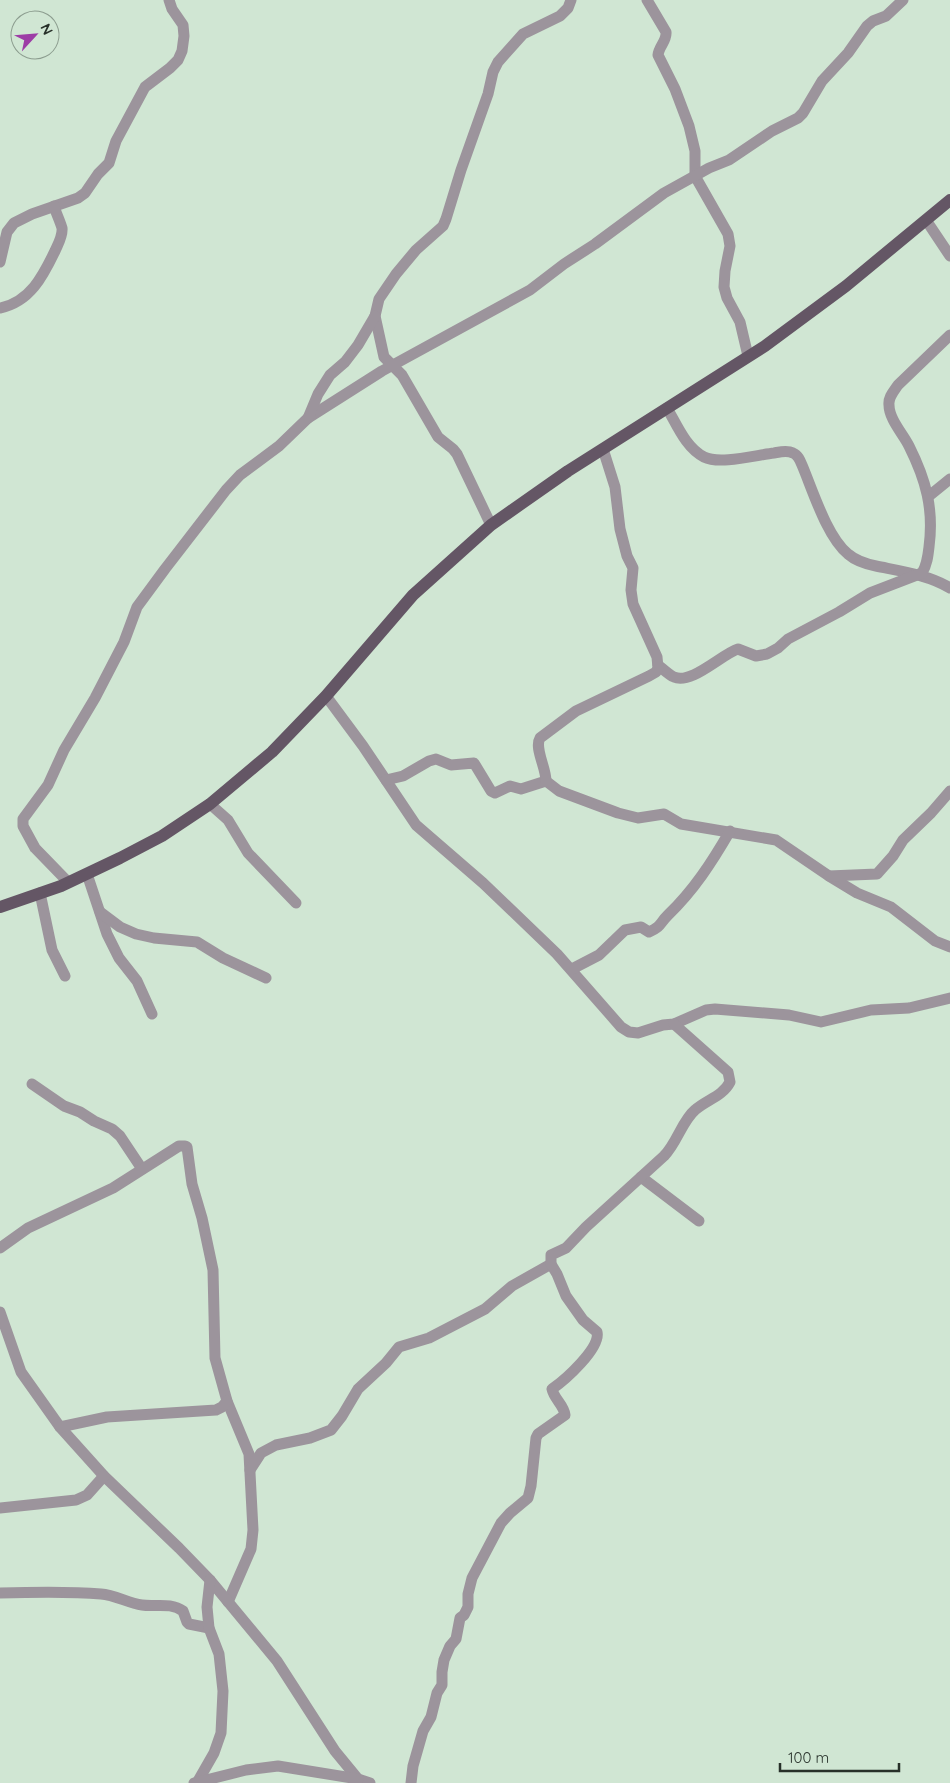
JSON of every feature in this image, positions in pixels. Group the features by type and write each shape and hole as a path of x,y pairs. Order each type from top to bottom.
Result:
{"main road":[{"path":"0,908 87,874 162,836 210,804 272,752 326,696 413,595 491,524 748,356 846,286 950,200"}],"street":[{"path":"0,262 6,232 10,226 32,214 78,198 85,193 98,174 109,163 116,141 145,87 178,60 184,36 183,25 172,9 169,0"},
{"path":"308,418 318,394 330,375 345,362 358,345 375,316 379,299 396,274 416,250 443,226 488,94 493,72 498,62 523,34 560,16 568,8 571,0"},
{"path":"647,0 666,32 666,37 658,54 675,89 689,126 695,151 695,176 728,234 730,246 724,287 727,298 740,322 748,356"},
{"path":"68,882 35,848 23,826 23,819 51,780 64,750 96,698 124,642 137,607 165,568 240,475 279,446 308,418 394,366 530,290 664,194 709,168 729,160 772,131 801,116 822,81 848,53 867,26 873,21 886,16 904,0"},
{"path":"0,308 19,300 40,282 61,238 62,228 54,206"},
{"path":"926,220 950,256"},
{"path":"375,316 384,357 402,375 438,437 457,454 491,524"},
{"path":"603,449 615,487 620,529 632,568 631,590 633,604 658,665 674,677 680,678 690,676 704,669 738,649 756,656 767,654 788,639 870,593 916,576 922,573 926,567 931,531 929,496 926,483 910,448 889,410 888,402 898,385 950,335"},
{"path":"667,408 683,437 705,458 717,461 758,454 792,452 798,456 831,533 848,555 861,562 895,568 950,588"},
{"path":"929,496 950,479"},
{"path":"658,665 656,672 576,711 540,738 537,744 545,767 546,781 559,791 618,813 638,818 664,814 681,824 776,840 828,876 857,893 891,907 935,941 950,948"},
{"path":"326,696 363,746 416,825 483,883 572,969 624,1029 629,1032 638,1033 674,1024 706,1010 716,1009 789,1015 821,1022 871,1010 909,1008 950,998"},
{"path":"386,780 403,776 436,759 452,765 474,763 491,791 495,793 510,786 521,789 546,781"},
{"path":"828,876 876,874 893,856 903,840 931,813 950,791"},
{"path":"210,804 228,820 248,853 296,903"},
{"path":"572,969 598,955 624,930 641,927 648,932 659,927 695,886 713,861 730,831"},
{"path":"87,874 107,934 119,958 137,981 152,1014"},
{"path":"40,893 52,950 65,976"},
{"path":"100,912 120,927 136,934 154,938 197,942 223,958 266,978"},
{"path":"411,1783 413,1766 423,1731 431,1717 437,1693 442,1685 444,1660 450,1646 456,1639 460,1618 468,1607 468,1594 472,1578 501,1523 528,1498 538,1434 564,1415 564,1410 552,1389 562,1382 583,1360 597,1340 597,1332 583,1320 570,1302 551,1264 551,1255 566,1248 586,1227 672,1148 693,1111 722,1092 730,1082 728,1072 674,1024"},
{"path":"32,1084 64,1106 80,1112 112,1129 120,1136 142,1170"},
{"path":"0,1248 28,1228 113,1188 179,1146 185,1146 188,1150 192,1184 202,1218 213,1270 214,1354 227,1401 249,1454 253,1530 252,1550 228,1602"},
{"path":"641,1177 699,1221"},
{"path":"250,1470 261,1453 276,1445 310,1438 331,1430 358,1389 386,1363 399,1347 429,1338 485,1309 512,1286 551,1264"},
{"path":"0,1312 21,1372 60,1427 104,1476 210,1580 277,1661 335,1751 358,1779"},
{"path":"60,1427 112,1417 216,1410 227,1401"},
{"path":"0,1508 76,1500 87,1495 104,1476"},
{"path":"195,1782 214,1753 221,1733 223,1691 217,1647 209,1628 207,1607 210,1580"},
{"path":"0,1593 67,1592 101,1594 140,1605 160,1605 177,1608 183,1611 189,1624 209,1628"},
{"path":"195,1782 246,1770 278,1766 358,1779 370,1783"}]}
